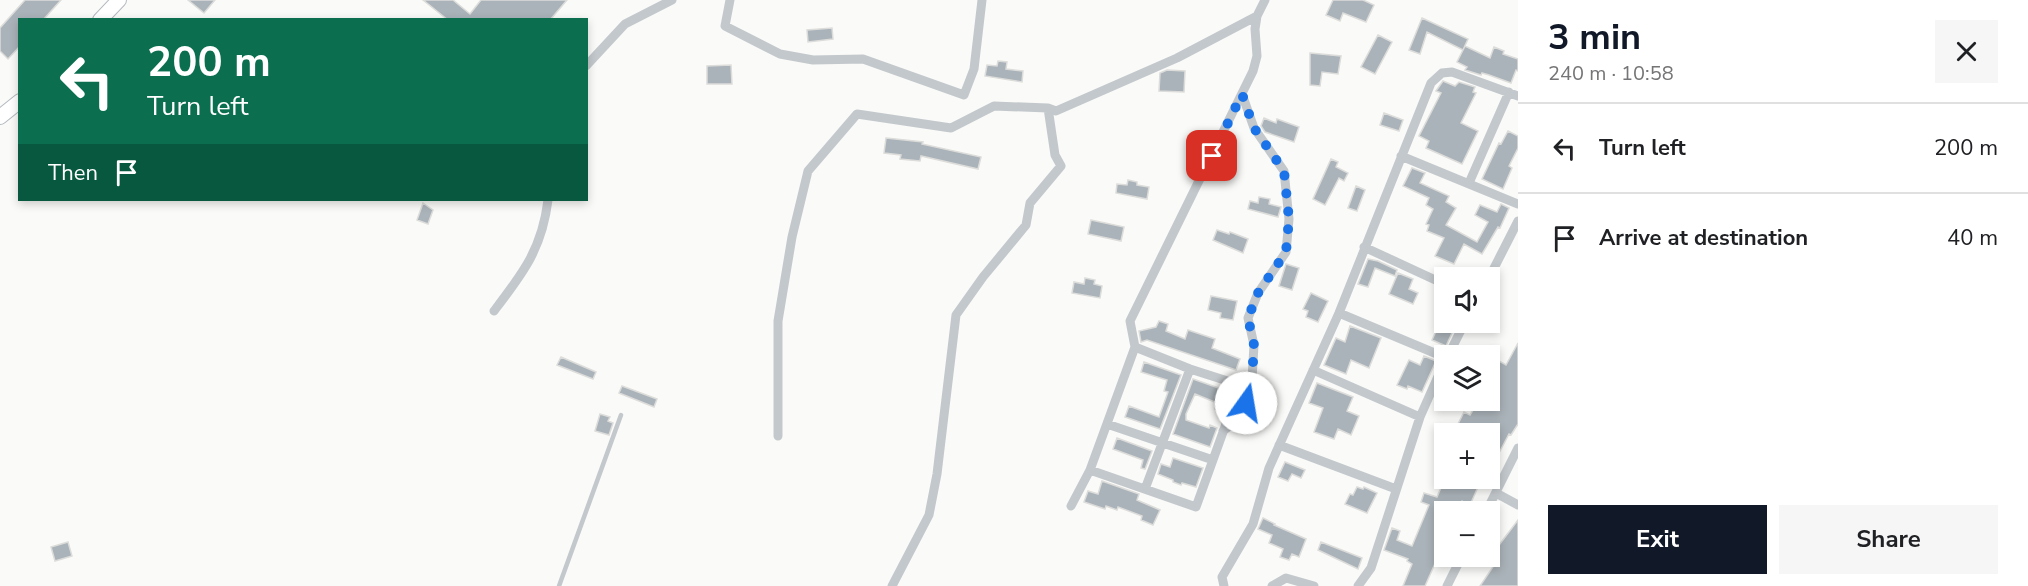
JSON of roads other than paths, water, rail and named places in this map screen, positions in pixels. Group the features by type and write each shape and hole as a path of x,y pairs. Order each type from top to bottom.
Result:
{"street":[{"path":"102,18 119,0"},
{"path":"588,64 625,24 672,0"},
{"path":"730,0 725,26 780,54 813,60 863,59 964,95 974,69 982,0"},
{"path":"1071,506 1090,470 1135,347 1130,321 1253,71 1257,56 1254,29 1257,16 1265,0"},
{"path":"778,435 778,321 792,237 808,171 857,114 951,128 994,106 1048,108 1056,111 1178,58 1257,16"},
{"path":"1224,586 1222,577 1253,524 1269,468 1339,313 1431,83 1438,76 1447,72 1458,72 1513,94 1469,183"},
{"path":"1223,431 1235,422 1246,403 1252,379 1254,345 1248,318 1258,293 1286,252 1289,219 1284,171 1254,128 1242,94"},
{"path":"0,117 18,103"},
{"path":"892,586 929,515 937,474 956,315 983,277 1026,225 1030,203 1061,166 1055,155 1048,108"},
{"path":"1401,156 1518,204"},
{"path":"494,311 527,267 545,225 548,201"},
{"path":"1495,267 1518,221"},
{"path":"1364,247 1434,279"},
{"path":"1339,313 1434,351"},
{"path":"1090,470 1196,507 1240,385 1190,369 1135,347"},
{"path":"1145,489 1190,369"},
{"path":"1313,370 1420,417"},
{"path":"1358,586 1371,568 1420,417 1434,386"},
{"path":"1107,424 1213,460"},
{"path":"1279,445 1396,489"},
{"path":"1492,501 1518,448"},
{"path":"1496,493 1518,505"},
{"path":"1446,586 1456,567"},
{"path":"1272,586 1286,578 1314,586"}],"lane":[{"path":"559,586 621,415"}]}
